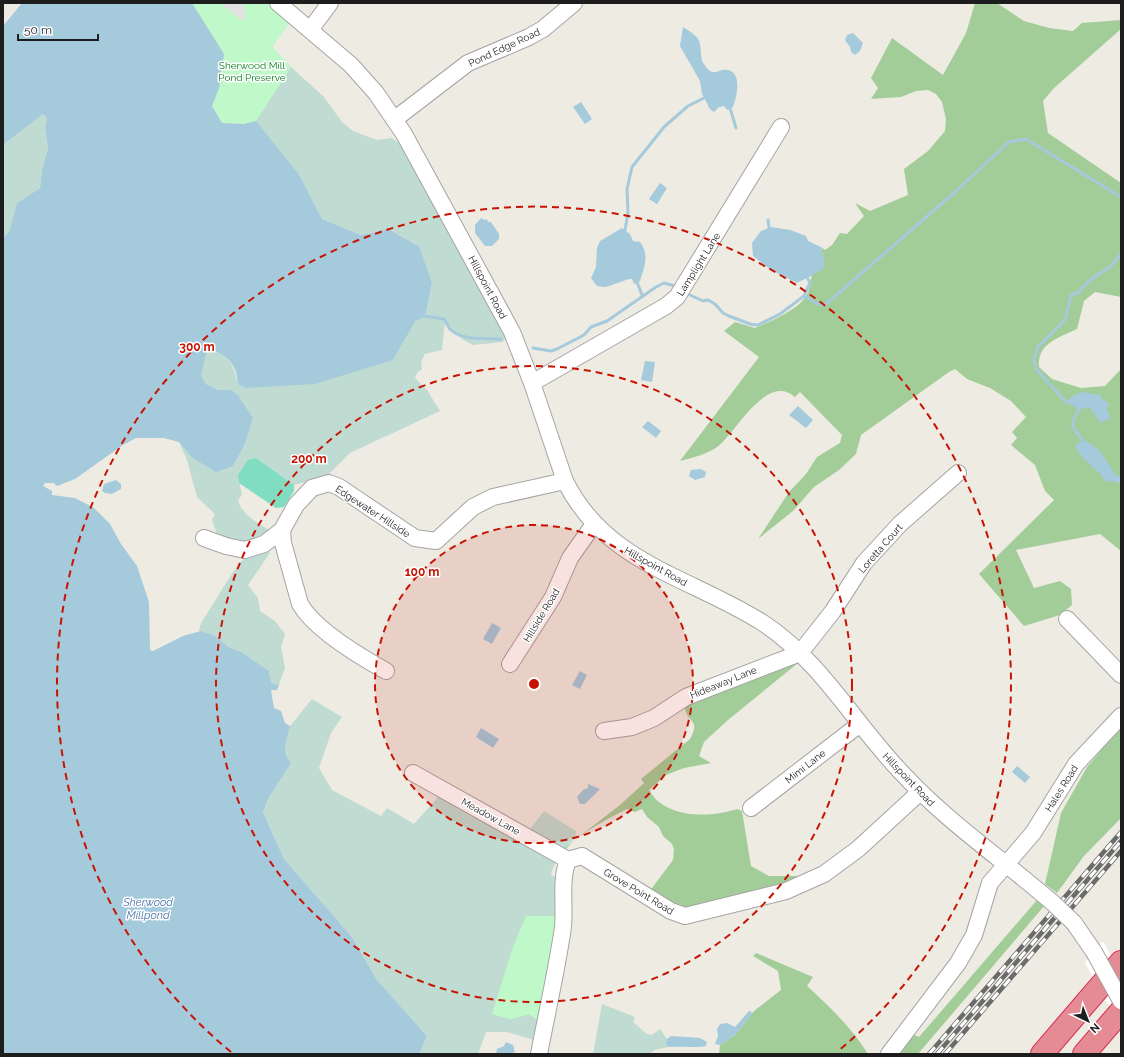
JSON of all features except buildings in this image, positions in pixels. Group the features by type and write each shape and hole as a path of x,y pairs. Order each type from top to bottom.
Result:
{"highway":[{"path":"1042,1054 1121,962"},
{"path":"1084,1054 1121,1011"}],"street":[{"name":"Hillspoint Road","path":"278,3 355,70 376,92 395,118 504,316 517,343 532,382 565,480 580,507 594,524 633,556 661,572 753,617 777,632 800,653 896,768 920,792 1053,902 1074,923 1094,952 1121,1001"},
{"path":"310,30 330,3"},
{"name":"Pond Edge Road","path":"395,118 468,63 529,37 543,29 574,3"},
{"name":"Lamplight Lane","path":"532,382 666,306 677,297 781,127"},
{"name":"Loretta Court","path":"800,653 833,611 864,563 900,524 958,473"},
{"name":"Edgewater Hillside","path":"204,538 226,546 245,550 264,544 282,530 296,505 312,488 329,482 339,487 415,538 431,542 441,538 473,507 494,497 565,480"},
{"name":"Hillside Road","path":"510,664 554,597 570,558 594,524"},
{"path":"282,530 283,543 300,604 305,613 321,628 365,660 386,671"},
{"path":"1067,619 1121,675"},
{"name":"Hideaway Lane","path":"604,731 632,727 654,718 686,697 800,653"},
{"name":"Hales Road","path":"889,1054 958,963 974,935 990,883 1033,833 1076,764 1121,716"},
{"name":"Mimi Lane","path":"751,808 860,724"},
{"name":"Meadow Lane","path":"413,774 568,860"},
{"name":"Grove Point Road","path":"568,860 582,856 670,911 685,916 786,891 824,874 858,850 920,792"},
{"path":"539,1054 560,945 564,916 564,870 568,860"}],"green space":[{"path":"192,3 290,22 272,47 291,67 324,97 342,122 353,131 377,140 392,138 404,147 506,336 503,342 473,345 463,340 445,322 442,350 425,354 421,362 422,369 417,373 415,378 427,390 440,411 350,453 326,477 294,485 256,458 238,475 242,495 238,500 246,514 269,530 256,538 245,541 233,541 218,537 212,520 215,514 197,497 187,460 179,442 191,457 233,466 245,444 253,418 238,395 231,390 218,390 206,384 201,375 206,355 210,349 224,356 228,360 233,368 236,379 393,360 416,319 426,313 432,284 418,245 388,229 361,235 322,219 300,176 244,124 212,106 219,88 224,54"},
{"name":"Sherwood Mill Pond Preserve","path":"192,3 267,3 290,22 272,47 291,67 256,121 244,124 222,123 212,106 219,88 224,54"},
{"path":"975,3 997,3 1024,21 1049,28 1073,31 1082,23 1121,20 1121,29 1054,88 1043,101 1048,133 1121,183 1121,297 1095,292 1084,301 1077,329 1050,342 1045,347 1039,359 1039,367 1052,379 1081,388 1105,386 1121,369 1121,551 1100,534 1016,550 1034,588 1060,581 1071,589 1072,605 1060,615 1024,626 979,574 1054,500 1045,491 1035,465 1011,445 1017,438 1012,432 1026,417 1011,401 990,388 967,379 955,369 861,435 856,454 839,470 814,487 793,511 758,539 789,492 806,474 817,457 840,443 842,435 800,392 795,397 784,391 773,392 752,407 725,440 717,447 700,456 680,461 759,357 724,331 735,322 755,328 795,308 807,296 813,273 819,272 824,260 821,247 825,250 832,245 840,233 847,234 864,216 855,203 870,211 908,195 904,169 928,151 945,131 946,119 942,102 936,94 928,90 916,91 901,97 871,99 878,88 871,78 892,38 943,75 966,33"},
{"path":"43,114 47,118 45,128 48,148 42,170 40,188 17,203 9,232 3,238 3,145"},
{"path":"256,458 294,485 294,491 284,507 276,508 239,483 238,475 248,460"},
{"path":"264,547 270,553 248,585 258,598 260,611 275,621 285,634 281,647 285,668 279,685 271,684 269,671 243,653 228,648 215,636 199,631 201,623 233,572 248,553"},
{"path":"798,663 728,720 704,742 699,756 711,763 684,768 666,775 649,790 656,800 666,806 689,814 714,814 737,809 742,811 751,866 769,876 809,876 683,911 649,892 673,860 674,849 672,844 663,836 659,827 647,817 642,809 635,812 627,809 584,833 569,845 565,851 563,849 620,805 644,783 641,779 690,739 693,733 694,725 685,711 685,701 766,668"},
{"path":"312,699 342,717 331,733 319,768 332,790 381,816 387,808 414,824 440,795 522,839 544,811 576,831 575,838 560,854 555,862 551,874 556,878 561,916 510,1019 529,1014 541,1022 537,1041 507,1032 486,1032 478,1054 419,1054 427,1036 377,980 352,937 284,859 263,812 268,799 290,764 285,758 283,751 290,726"},
{"path":"1121,727 1121,818 1084,856 1057,893 1045,884 1061,813 1087,767"},
{"path":"1037,900 1045,905 918,1054 895,1054 912,1034 919,1037"},
{"path":"526,916 561,916 541,1022 529,1014 510,1019 492,1014 513,947"},
{"path":"756,953 813,977 807,986 848,1027 868,1054 719,1054 720,1045 735,1035 754,1011 781,990 778,971 753,956"},
{"path":"602,1004 635,1017 633,1022 647,1034 652,1035 660,1029 667,1039 666,1043 668,1047 655,1050 649,1054 593,1054"}],"shaded area":[{"path":"220,3 243,3 246,19 241,20"}],"water":[{"name":"Sherwood Millpond","path":"22,3 192,3 224,54 219,88 212,106 222,123 244,124 256,121 300,176 322,219 361,235 388,229 419,246 432,283 426,313 421,319 416,320 393,360 315,384 246,388 239,385 236,372 229,360 222,354 209,349 201,375 206,384 218,390 231,390 238,395 253,418 245,444 233,466 216,472 191,457 179,442 164,438 136,438 123,445 75,479 57,486 54,483 45,483 43,486 52,491 52,495 75,498 94,508 110,524 121,544 137,566 149,602 150,650 153,651 183,636 201,631 215,636 228,647 243,653 269,671 271,683 279,685 277,690 271,690 274,708 281,711 285,723 290,726 285,750 291,763 268,799 263,812 284,859 352,937 377,980 427,1036 419,1054 3,1054 3,238 9,232 17,203 40,188 42,170 48,148 45,128 47,118 43,114 3,145 3,26"},
{"path":"683,27 694,35 699,41 702,61 709,70 714,72 729,70 734,73 736,77 737,90 733,107 727,110 724,106 719,107 714,112 710,109 702,94 700,81 680,46"},
{"path":"853,33 863,43 860,51 855,55 851,52 850,47 845,40 847,35"},
{"path":"581,102 592,119 585,124 573,107"},
{"path":"660,183 667,188 657,204 649,199"},
{"path":"481,218 491,222 499,234 499,239 492,246 485,246 475,233 475,225"},
{"path":"771,227 790,230 806,236 808,241 821,247 824,268 814,275 797,283 771,270 753,256 752,243 761,231"},
{"path":"622,228 630,234 633,241 640,242 645,252 645,261 640,281 634,284 632,279 629,279 606,287 597,286 591,278 596,267 597,248 600,241"},
{"path":"645,361 655,362 652,382 641,380"},
{"path":"1082,392 1100,395 1102,399 1109,403 1107,410 1111,418 1101,423 1090,408 1079,409 1066,402 1073,396"},
{"path":"798,406 813,420 806,428 789,415"},
{"path":"648,421 661,431 656,438 642,427"},
{"path":"1086,441 1099,450 1116,475 1121,477 1121,484 1114,481 1108,482 1103,479 1102,476 1081,456 1075,446 1079,442"},
{"path":"701,469 706,472 705,477 695,480 689,476 691,470"},
{"path":"116,480 121,484 121,489 112,494 102,491 104,484"},
{"path":"492,623 501,628 492,644 483,639"},
{"path":"580,671 587,675 580,689 572,685"},
{"path":"481,728 499,739 493,748 476,737"},
{"path":"1017,766 1030,777 1025,783 1012,772"},
{"path":"588,784 600,789 585,804 580,804 577,797 583,790 588,788"},
{"path":"749,1011 751,1011 752,1014 735,1035 720,1045 715,1044 718,1036 717,1029 720,1024 727,1023 735,1027"},
{"path":"671,1036 700,1038 707,1042 706,1046 668,1047 666,1043 667,1039"},
{"path":"506,1042 513,1045 515,1052 509,1054 496,1054 497,1049 504,1046"}],"pier":[{"path":"1103,941 1121,974 1121,1028 1085,963"}],"waterway":[{"path":"625,230 628,213 627,189 632,167 664,127 688,106 704,98"},
{"path":"730,108 736,128"},
{"path":"690,295 703,301 708,300 715,304 723,313 729,316 750,324 758,325 780,314 804,296 818,304 825,305 955,192 1009,142 1026,139 1121,197"},
{"path":"768,220 769,227"},
{"path":"1066,402 1036,369 1034,358 1038,347 1065,320 1071,295 1078,293 1090,280 1110,267 1121,254"},
{"path":"804,296 810,283 808,279"},
{"path":"637,282 642,295"},
{"path":"533,348 551,351 557,349 584,335 591,327 607,321 656,287 664,283 675,286"},
{"path":"424,316 444,319 450,329 456,334 462,336 501,339"},
{"path":"1079,409 1073,420 1073,426 1083,441"}],"railway":[{"path":"929,1054 1121,832"},
{"path":"937,1054 1121,841"},
{"path":"945,1054 1121,851"}]}
